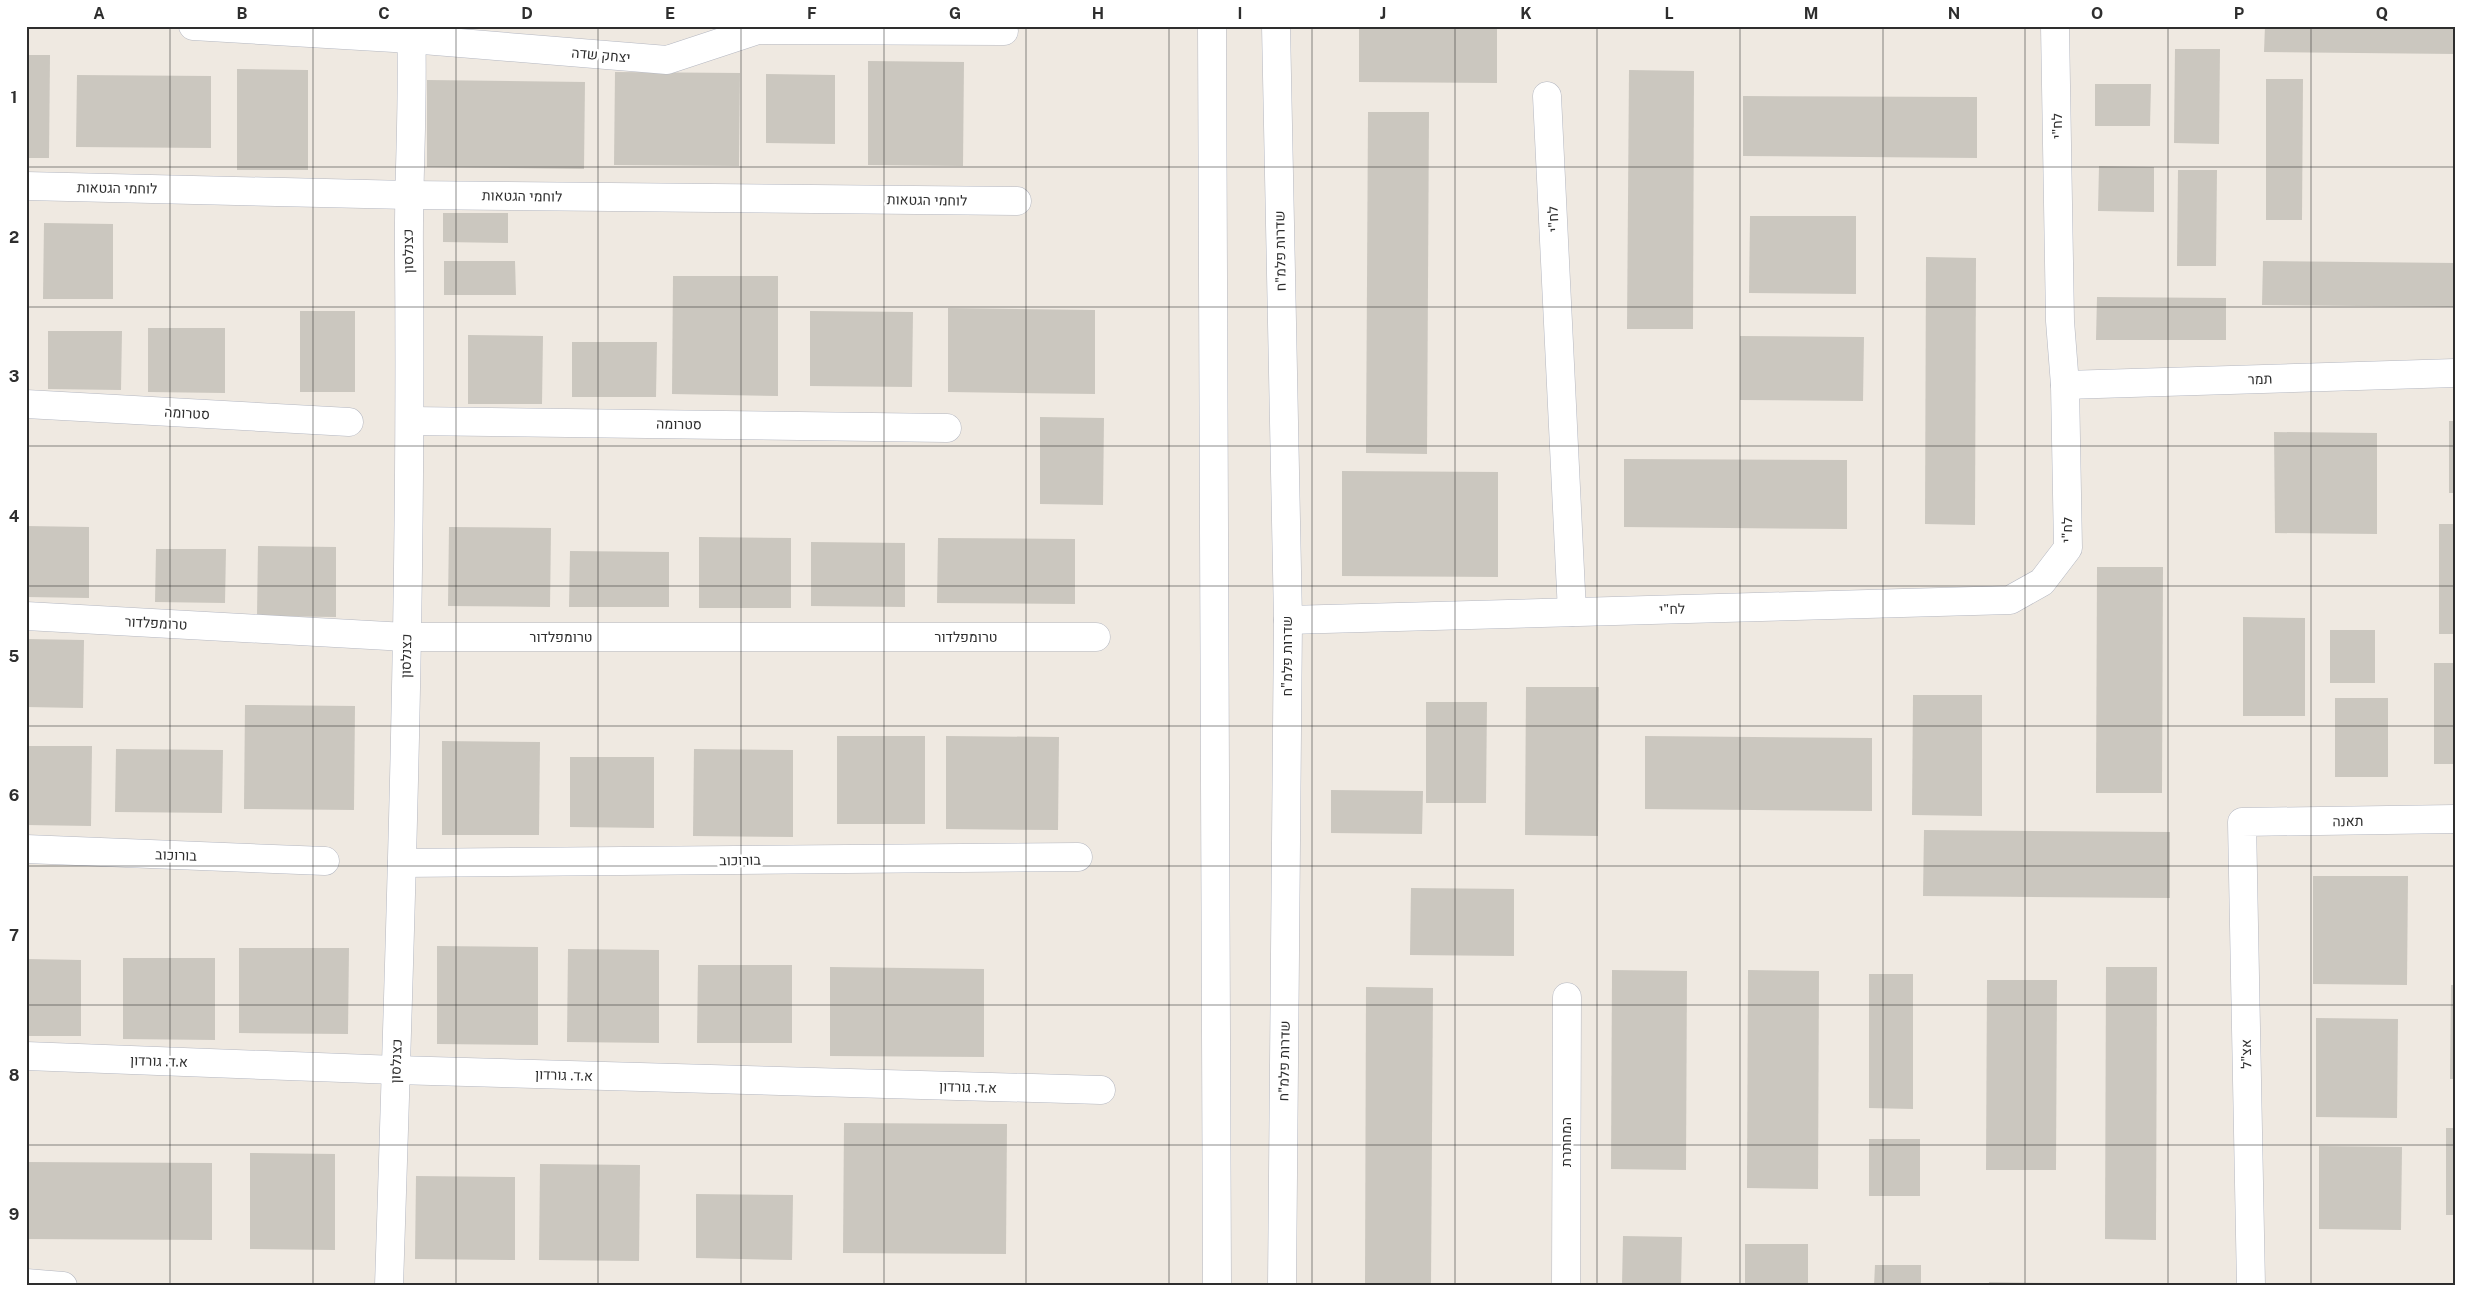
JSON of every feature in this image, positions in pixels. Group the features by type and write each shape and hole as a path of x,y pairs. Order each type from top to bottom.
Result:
{"street":[{"name":"יצחק שדה","path":"193,26 411,33 667,60 758,30 1004,31"},
{"path":"1212,26 1217,1286"},
{"name":"שדרות פלמ\"ח","path":"1276,26 1288,620 1282,1286"},
{"name":"לח\"י","path":"1288,620 2010,600 2042,582 2068,548 2065,384 2060,321 2055,26"},
{"name":"כצנלסון","path":"389,1286 402,863 410,421 408,195 411,33"},
{"name":"לח\"י","path":"1547,96 1572,612"},
{"name":"לוחמי הגטאות","path":"26,186 408,195 1017,201"},
{"name":"תמר","path":"2065,384 2455,373"},
{"name":"סטרומה","path":"26,404 349,422"},
{"name":"סטרומה","path":"410,421 947,428"},
{"name":"טרומפלדור","path":"26,616 406,637 1096,637"},
{"name":"תאנה","path":"2242,822 2455,819"},
{"name":"אצ\"ל","path":"2242,822 2251,1286"},
{"name":"בורוכוב","path":"26,849 325,861"},
{"name":"בורוכוב","path":"402,863 1078,857"},
{"name":"המחתרת","path":"1566,1286 1567,997"},
{"name":"א.ד. גורדון","path":"26,1056 396,1070 1101,1090"},
{"path":"26,1284 63,1286"}],"building":[{"path":"1359,26 1497,26 1497,83 1359,82"},
{"path":"2265,26 2455,26 2455,54 2264,52"},
{"path":"2175,49 2220,49 2219,144 2174,143"},
{"path":"26,55 50,55 49,158 26,158"},
{"path":"868,61 964,62 963,166 868,165"},
{"path":"237,69 308,70 308,170 237,170"},
{"path":"1629,70 1694,71 1693,329 1627,329"},
{"path":"615,72 740,73 739,166 614,165"},
{"path":"766,74 835,75 835,144 766,143"},
{"path":"77,75 211,76 211,148 76,147"},
{"path":"2266,79 2303,79 2302,220 2266,220"},
{"path":"427,80 585,82 584,169 427,167"},
{"path":"2095,84 2151,84 2150,126 2095,126"},
{"path":"1743,96 1977,97 1977,158 1743,156"},
{"path":"1368,112 1429,112 1427,454 1366,453"},
{"path":"2099,166 2154,167 2154,212 2098,211"},
{"path":"2178,170 2217,170 2216,266 2177,266"},
{"path":"443,213 508,213 508,243 443,242"},
{"path":"1750,216 1856,216 1856,294 1749,293"},
{"path":"44,223 113,224 113,299 43,299"},
{"path":"1926,257 1976,258 1975,525 1925,524"},
{"path":"444,261 515,261 516,295 444,295"},
{"path":"2263,261 2455,263 2455,307 2262,305"},
{"path":"673,276 778,276 778,396 672,394"},
{"path":"2097,297 2226,298 2226,340 2096,340"},
{"path":"948,308 1095,310 1095,394 948,392"},
{"path":"300,311 355,311 355,392 300,392"},
{"path":"810,311 913,312 912,387 810,386"},
{"path":"148,328 225,328 225,393 148,392"},
{"path":"48,331 122,331 121,390 48,389"},
{"path":"468,335 543,336 542,404 468,404"},
{"path":"1740,336 1864,337 1863,401 1740,400"},
{"path":"572,342 657,342 656,397 572,397"},
{"path":"1040,417 1104,418 1103,505 1040,504"},
{"path":"2449,421 2455,421 2455,493 2449,493"},
{"path":"2274,432 2377,433 2377,534 2275,533"},
{"path":"1624,459 1847,460 1847,529 1624,527"},
{"path":"1342,471 1498,472 1498,577 1342,576"},
{"path":"2439,524 2455,524 2455,634 2439,634"},
{"path":"26,526 89,527 89,598 26,597"},
{"path":"449,527 551,528 550,607 448,606"},
{"path":"699,537 791,538 791,608 699,608"},
{"path":"938,538 1075,539 1075,604 937,603"},
{"path":"811,542 905,543 905,607 811,606"},
{"path":"258,546 336,547 336,617 257,616"},
{"path":"156,549 226,549 225,603 155,602"},
{"path":"570,551 669,552 669,607 569,607"},
{"path":"2097,567 2163,567 2162,793 2096,793"},
{"path":"2243,617 2305,618 2305,716 2243,716"},
{"path":"2330,630 2375,630 2375,683 2330,683"},
{"path":"26,639 84,640 83,708 26,707"},
{"path":"2434,663 2455,663 2455,764 2434,764"},
{"path":"1526,687 1599,687 1598,836 1525,835"},
{"path":"1913,695 1982,695 1982,816 1912,815"},
{"path":"2335,698 2388,698 2388,777 2335,777"},
{"path":"1426,702 1487,702 1486,803 1426,803"},
{"path":"245,705 355,706 354,810 244,809"},
{"path":"837,736 925,736 925,824 837,824"},
{"path":"946,736 1059,737 1058,830 946,829"},
{"path":"1645,736 1872,738 1872,811 1645,809"},
{"path":"442,741 540,742 539,835 442,835"},
{"path":"26,746 92,746 91,826 26,825"},
{"path":"116,749 223,750 222,813 115,812"},
{"path":"694,749 793,750 793,837 693,836"},
{"path":"570,757 654,757 654,828 570,827"},
{"path":"1331,790 1423,791 1422,834 1331,833"},
{"path":"1924,830 2170,832 2170,898 1923,896"},
{"path":"2313,876 2408,876 2407,985 2313,984"},
{"path":"1411,888 1514,889 1514,956 1410,955"},
{"path":"437,946 538,947 538,1045 437,1044"},
{"path":"239,948 349,948 348,1034 239,1033"},
{"path":"568,949 659,950 659,1043 567,1042"},
{"path":"123,958 215,958 215,1040 123,1039"},
{"path":"26,959 81,960 81,1036 26,1036"},
{"path":"698,965 792,965 792,1043 697,1043"},
{"path":"830,967 984,969 984,1057 830,1056"},
{"path":"2106,967 2157,967 2156,1240 2105,1239"},
{"path":"1612,970 1687,971 1686,1170 1611,1169"},
{"path":"1748,970 1819,971 1818,1189 1747,1188"},
{"path":"1869,974 1913,974 1913,1109 1869,1108"},
{"path":"1987,980 2057,980 2056,1170 1986,1170"},
{"path":"2451,985 2455,985 2455,1079 2450,1079"},
{"path":"1366,987 1433,988 1431,1286 1365,1286"},
{"path":"2316,1018 2398,1019 2397,1118 2316,1117"},
{"path":"844,1123 1007,1124 1006,1254 843,1253"},
{"path":"2446,1128 2455,1128 2455,1215 2446,1215"},
{"path":"1869,1139 1920,1139 1920,1196 1869,1196"},
{"path":"2319,1146 2402,1147 2401,1230 2319,1229"},
{"path":"250,1153 335,1154 335,1250 250,1249"},
{"path":"26,1162 212,1163 212,1240 26,1239"},
{"path":"540,1164 640,1165 639,1261 539,1260"},
{"path":"416,1176 515,1177 515,1260 415,1259"},
{"path":"696,1194 793,1195 792,1260 696,1258"},
{"path":"1623,1236 1682,1237 1681,1286 1622,1286"},
{"path":"1745,1244 1808,1244 1808,1286 1745,1286"},
{"path":"1875,1265 1921,1265 1921,1286 1874,1286"},
{"path":"1989,1282 2054,1283 2054,1286 1989,1286"},
{"path":"2110,1283 2170,1283 2170,1286 2110,1286"}]}
